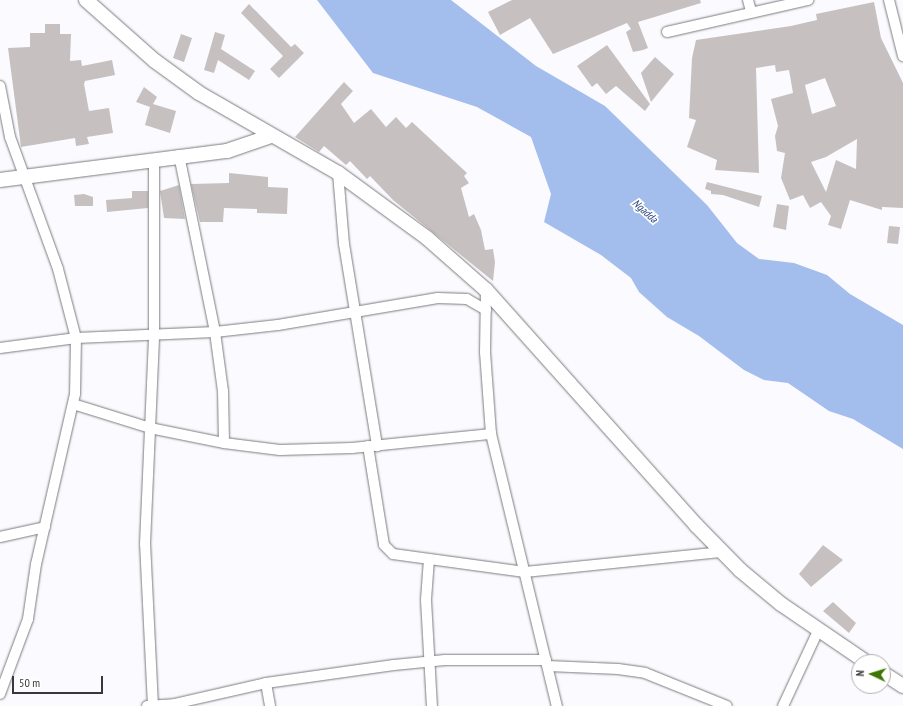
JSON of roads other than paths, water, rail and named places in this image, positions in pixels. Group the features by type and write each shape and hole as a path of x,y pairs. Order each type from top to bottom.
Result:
{"street":[{"path":"86,0 162,66 199,93 271,136 338,172 387,207 486,290 495,304 723,552 781,604 818,631 854,654"},
{"path":"748,0 751,11"},
{"path":"667,32 751,11 808,0"},
{"path":"889,0 903,56"},
{"path":"0,86 10,137 22,177 58,269 76,338 73,404 45,527 28,619 0,694"},
{"path":"0,180 179,155 227,151 271,136"},
{"path":"179,155 215,332 223,391 224,443"},
{"path":"154,159 154,335 146,544 151,706 266,683 429,661 547,663 618,668 645,673 681,685 727,706"},
{"path":"338,172 354,313 384,545 394,554 525,572 723,552"},
{"path":"486,290 491,434 557,706"},
{"path":"0,348 76,338 215,332 354,313 438,298 467,299 486,310"},
{"path":"73,404 150,428 224,443 280,450 372,446 491,434"},
{"path":"0,537 45,527"},
{"path":"429,559 426,600 432,706"},
{"path":"783,706 818,631"},
{"path":"891,678 903,686"},
{"path":"266,683 270,706"}],"water":[{"name":"Ngadda","path":"317,0 451,0 536,66 605,106 707,205 737,243 759,259 794,263 827,275 850,294 903,325 903,449 853,419 829,411 788,383 764,380 744,370 699,336 667,317 639,292 631,278 601,255 544,222 551,194 531,137 477,107 373,73"}]}
